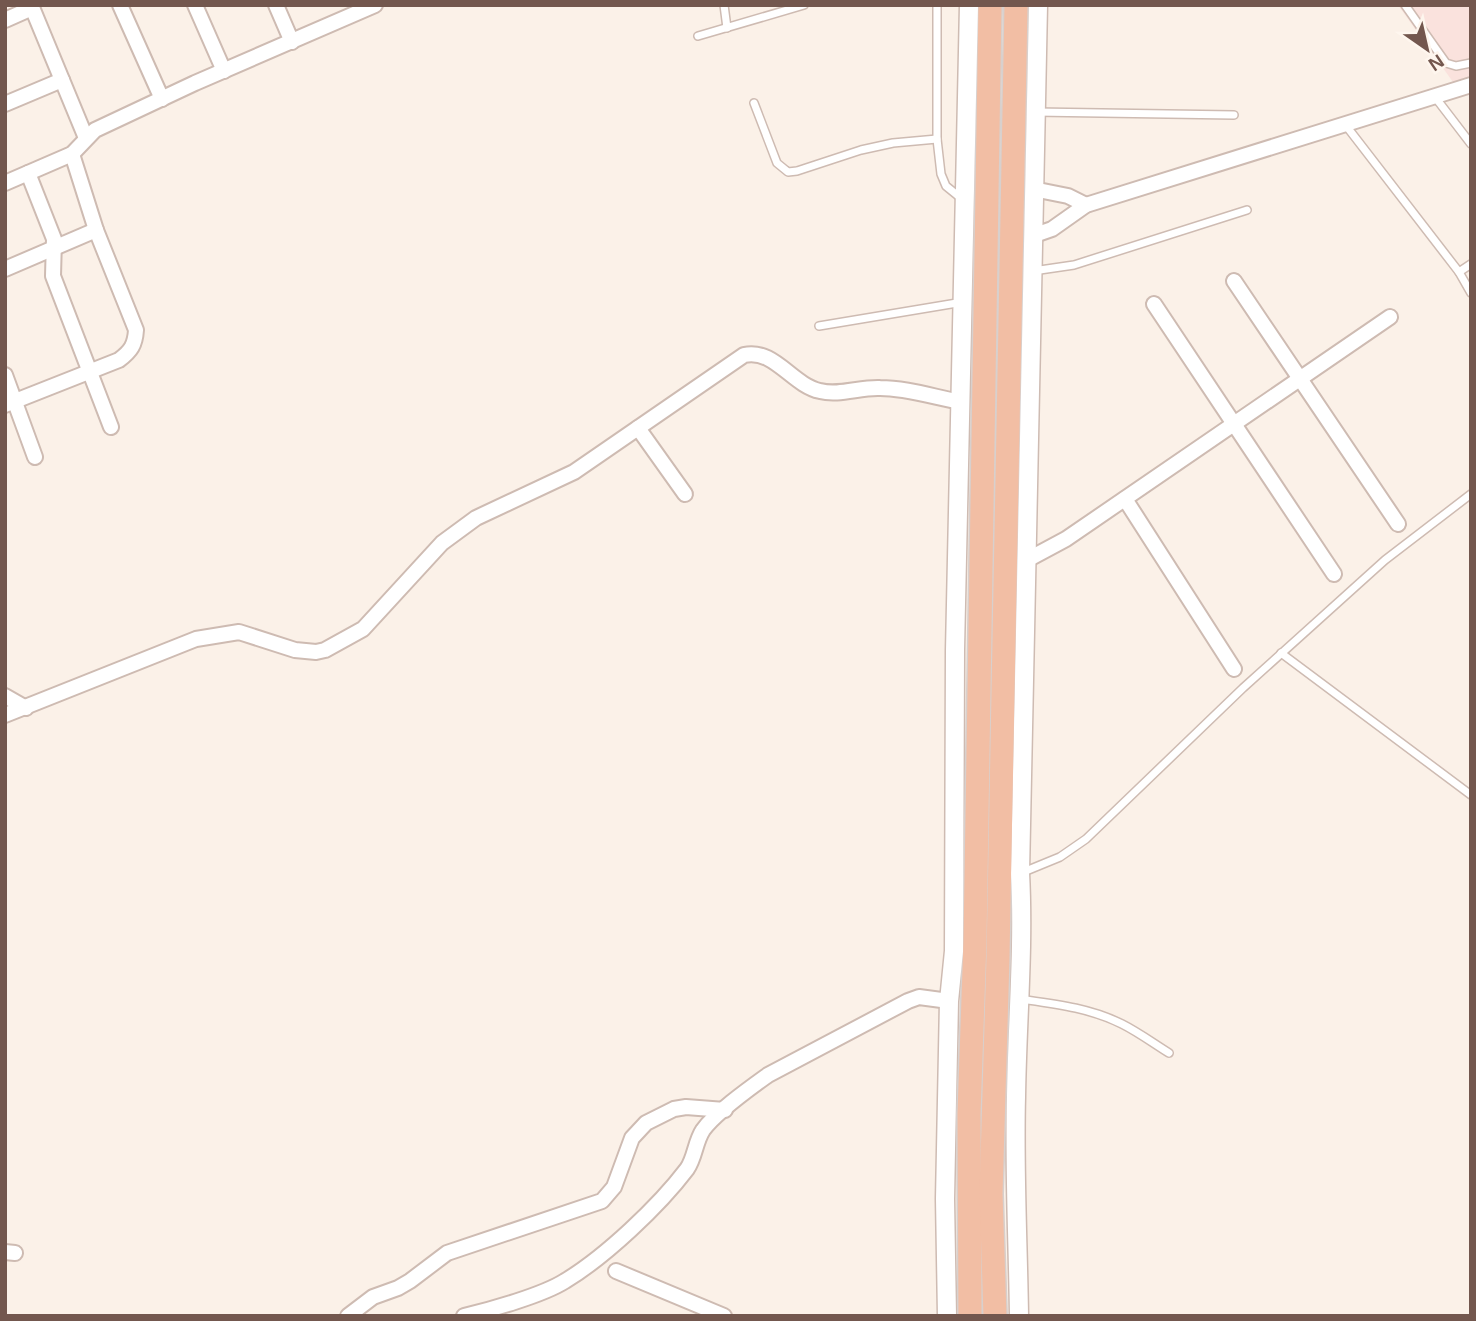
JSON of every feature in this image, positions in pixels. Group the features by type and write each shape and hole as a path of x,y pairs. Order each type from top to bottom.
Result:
{"highway":[{"path":"971,1316 969,1114 975,941 990,5"},
{"path":"995,1316 991,1194 1016,5"}],"street":[{"path":"120,5 162,99"},
{"path":"195,5 224,71"},
{"path":"276,5 292,42"},
{"path":"5,183 72,153 96,130 292,42 350,10 375,5"},
{"path":"947,1316 945,1199 949,1001 954,951 955,650 969,5"},
{"path":"1019,1316 1017,999 1023,944 1020,873 1038,5"},
{"path":"5,20 32,7 86,138"},
{"path":"5,104 62,80"},
{"path":"1032,236 1062,223 1086,205 1471,85"},
{"path":"10,403 119,360 130,352 135,342 136,330 96,230 72,153"},
{"path":"28,173 54,239 53,276 111,427"},
{"path":"1033,189 1068,196 1086,205"},
{"path":"5,269 96,230"},
{"path":"1234,281 1398,524"},
{"path":"1154,304 1334,574"},
{"path":"1026,561 1066,539 1390,317"},
{"path":"5,715 196,639 239,632 289,647 316,652 325,650 363,629 442,543 475,518 574,472 732,362 754,353 764,355 806,386 820,391 833,393 880,388 961,402"},
{"path":"5,375 10,403 36,457"},
{"path":"638,428 685,494"},
{"path":"1125,499 1234,669"},
{"path":"5,696 26,708"},
{"path":"464,1316 565,1282 618,1241 689,1167 705,1127 768,1075 897,1006 919,998 949,1001"},
{"path":"348,1316 373,1297 404,1284 447,1252 602,1201 614,1187 632,1138 646,1123 674,1109 686,1107 725,1110"},
{"path":"616,1271 724,1316"}],"lane":[{"path":"724,5 727,28"},
{"path":"698,36 804,5"},
{"path":"937,5 937,139 941,174 946,186 965,201"},
{"path":"1405,5 1446,63 1455,66 1471,63"},
{"path":"1434,96 1471,144"},
{"path":"754,103 778,163 788,172 861,150 893,143 937,139"},
{"path":"1035,113 1234,114"},
{"path":"1344,123 1460,272 1471,293"},
{"path":"1032,271 1074,265 1247,211"},
{"path":"1460,272 1471,264"},
{"path":"819,326 963,302"},
{"path":"1020,873 1060,857 1086,839 1281,653 1385,560 1471,494"},
{"path":"1281,653 1471,795"},
{"path":"1017,999 1096,1013 1123,1024 1169,1053"}],"shaded area":[{"path":"1398,5 1471,5 1471,77 1453,82"}]}
